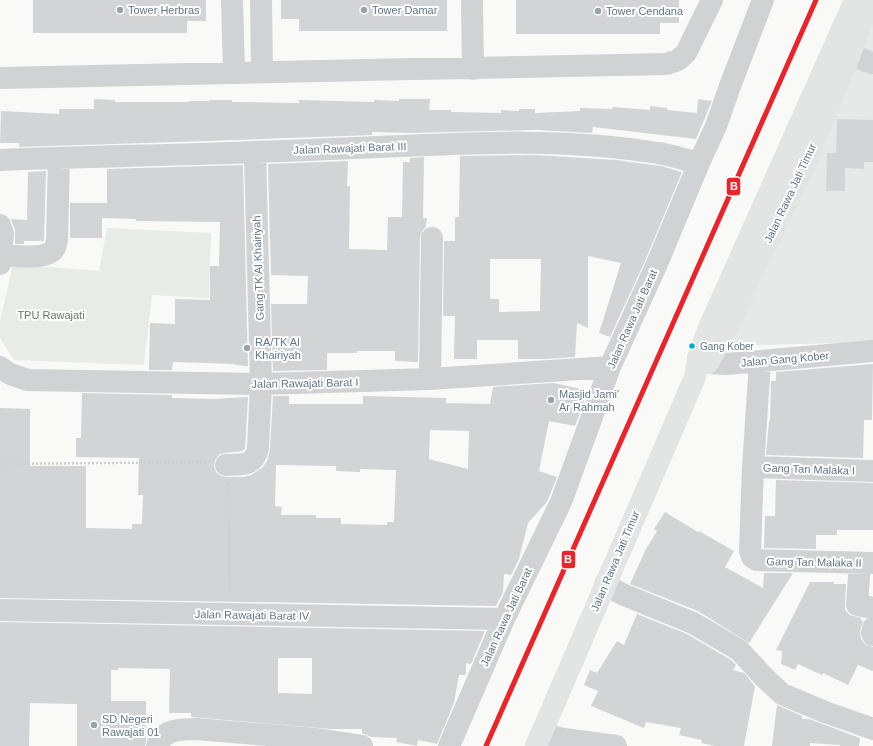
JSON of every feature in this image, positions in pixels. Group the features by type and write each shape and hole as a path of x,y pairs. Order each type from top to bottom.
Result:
{"main road":[{"name":"Jalan Rawa Jati Timur","path":"538,740 604,584 701,366 803,169 842,52 855,0"},
{"name":"Jalan Rawa Jati Timur","path":"842,52 870,0"}],"street":[{"path":"232,0 234,72"},
{"path":"261,0 262,72"},
{"path":"472,0 473,69"},
{"path":"0,78 666,64 678,60 686,53 712,0"},
{"name":"Jalan Rawa Jati Barat","path":"448,746 504,619 561,502 610,367 656,266 716,126 763,0"},
{"path":"842,52 873,63"},
{"name":"Jalan Rawajati Barat III","path":"0,160 506,142 617,147 660,153 699,163"},
{"name":"Gang TK Al Khairiyah","path":"226,465 246,464 256,456 261,384 255,152"},
{"path":"0,225 3,234 1,260 42,256 51,253 55,248 57,240 59,158"},
{"path":"430,379 432,238"},
{"name":"Jalan Gang Kober","path":"701,366 873,351"},
{"name":"Gang Tan Malaka I","path":"760,362 753,467 873,471"},
{"name":"Jalan Rawajati Barat I","path":"0,369 17,377 28,380 261,384 430,379 610,367"},
{"name":"Gang Tan Malaka II","path":"753,467 750,552 752,557 757,560 866,563"},
{"path":"866,563 857,605 873,608"},
{"path":"604,584 622,594 693,623 739,650 782,694 825,712 873,729"},
{"name":"Jalan Rawajati Barat IV","path":"0,610 504,619"},
{"path":"873,628 873,635"},
{"path":"157,746 160,739 168,733 181,729 196,729 316,739 362,746"},
{"path":"538,740 564,739 616,746"}],"path":[{"path":"0,464 216,462 226,465 228,468 231,614"}],"shaded area":[{"path":"873,18 873,342 728,346"}],"green space":[{"name":"TPU Rawajati","path":"107,228 211,233 209,298 152,295 144,365 14,360 0,338 0,321 13,264 99,271"}],"building":[{"name":"Tower Herbras","path":"33,0 206,0 206,21 187,21 187,33 33,33"},
{"name":"Tower Damar","path":"281,0 447,0 447,31 299,31 299,19 281,19"},
{"name":"Tower Cendana","path":"516,0 679,0 679,23 660,23 660,34 516,34"},
{"path":"94,99 115,100 115,102 189,102 232,100 232,102 299,103 299,100 374,102 374,100 399,101 399,99 430,99 429,110 501,113 501,110 519,111 519,109 535,109 535,113 580,111 580,108 612,109 613,107 650,110 650,106 667,108 667,110 697,113 698,99 712,101 696,139 593,127 592,133 536,130 410,133 372,132 372,135 19,147 19,143 0,143 1,111 59,114 59,109 94,109"},
{"path":"837,119 873,120 873,162 864,162 864,169 845,168 845,191 826,191 827,153 836,153"},
{"path":"536,155 616,160 661,166 682,172 645,261 610,337 599,333 621,263 588,256 588,328 577,323 575,357 518,359 518,340 477,340 477,359 454,359 455,316 443,316 444,241 455,241 455,217 459,217 460,156","holes":["490,259 541,259 540,311 499,312 499,299 490,299"]},
{"path":"424,157 423,218 427,218 426,227 422,231 420,238 418,362 395,361 395,351 357,351 357,353 327,353 327,370 273,371 271,304 307,304 308,276 271,275 268,164 348,161 347,186 350,186 349,249 387,250 388,217 402,217 403,162 410,162 410,158"},
{"path":"243,165 248,366 235,364 173,362 172,370 149,370 150,323 175,324 175,299 210,300 210,266 219,266 220,222 136,221 136,219 102,218 102,238 70,238 70,203 107,203 107,169"},
{"path":"46,171 44,241 24,241 24,244 15,244 15,230 11,219 27,220 28,172"},
{"path":"873,364 872,420 864,420 863,458 766,455 770,421 771,381 776,381 776,372"},
{"path":"553,383 586,390 583,405 575,426 549,421 539,471 557,477 547,502 528,523 519,559 511,575 504,574 503,592 496,606 0,598 0,408 30,409 30,466 86,466 86,528 132,529 132,524 142,524 143,495 138,495 139,458 76,457 76,438 81,438 82,393 172,395 172,398 213,399 248,397 245,449 242,451 220,454 215,460 214,466 216,472 221,476 243,477 251,475 262,468 267,461 270,449 273,396 289,396 289,404 363,404 363,396 446,398 446,403 490,404 493,387","holes":["430,430 469,431 468,469 429,459","276,465 336,466 336,471 360,472 360,469 396,470 394,522 387,522 387,525 341,524 341,518 316,518 316,515 281,515 282,507 275,506"]},
{"path":"776,480 873,483 873,530 837,530 837,535 816,535 816,549 764,548 765,516 775,516"},
{"path":"665,512 734,551 725,567 763,588 764,573 793,573 749,643 698,611 630,584 646,549 657,531 654,529"},
{"path":"810,582 834,582 834,584 846,584 845,610 850,615 861,618 863,621 860,631 861,639 866,645 873,647 873,671 858,665 848,685 823,673 822,675 798,664 795,670 781,664 782,651 776,650"},
{"path":"637,614 687,634 731,660 736,665 733,670 744,673 755,686 744,746 715,746 701,743 702,740 679,735 681,728 646,722 644,728 591,706 598,691 584,685 590,670 597,673 617,641 624,645"},
{"path":"0,622 485,631 471,664 466,663 466,675 459,675 454,703 437,744 418,740 417,746 396,742 397,738 371,737 362,733 362,729 331,729 191,717 191,713 169,713 170,669 118,668 118,670 111,670 111,701 146,701 145,746 77,746 77,704 30,703 29,746 0,746","holes":["278,658 312,658 312,694 278,693"]},
{"path":"777,705 802,716 802,719 809,719 860,738 859,746 810,743 810,746 772,746"}],"transit line":[{"name":"B","path":"486,746 816,0"}],"place":[{"name":"Tower Herbras","path":"120,10"},
{"name":"Tower Damar","path":"364,10"},
{"name":"Tower Cendana","path":"598,11"},
{"name":"Gang Kober","path":"692,346"},
{"name":"RA/TK Al Khairiyah","path":"247,348"},
{"name":"Masjid Jami' Ar Rahmah","path":"551,400"},
{"name":"SD Negeri Rawajati 01","path":"94,725"}]}
